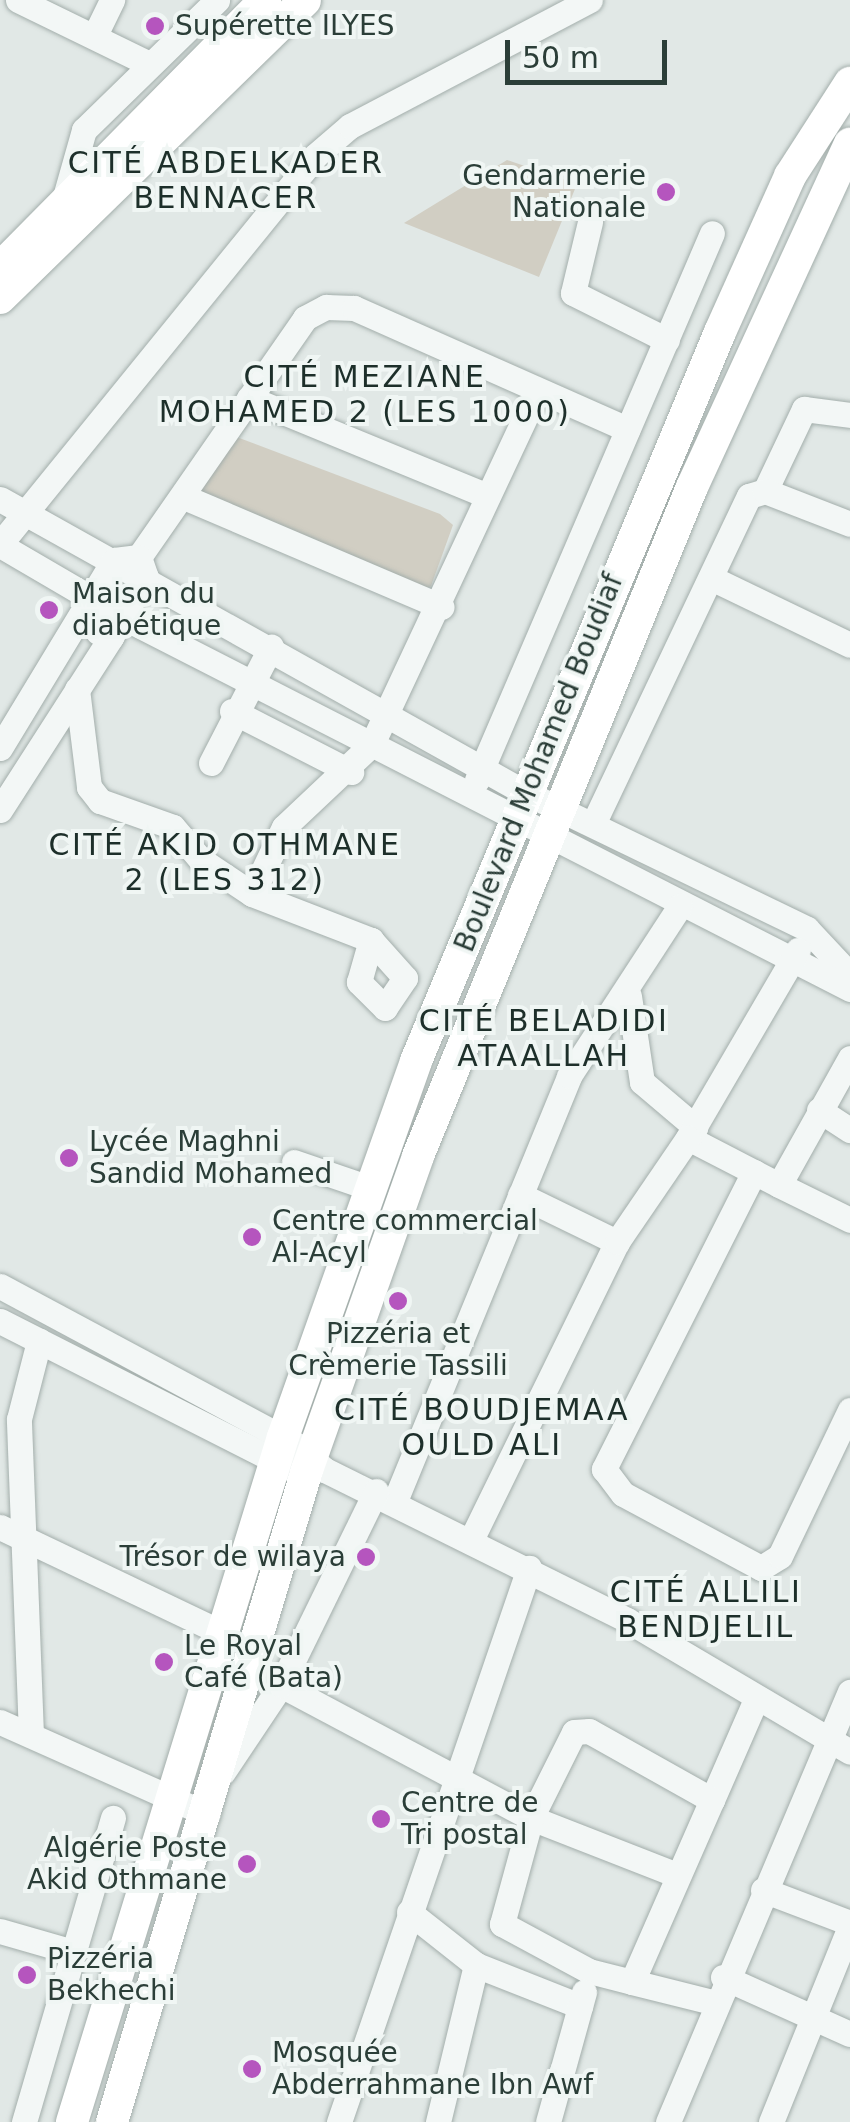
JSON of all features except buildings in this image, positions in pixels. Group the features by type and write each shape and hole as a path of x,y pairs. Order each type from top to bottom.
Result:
{"main road":[{"path":"0,268 65,197 265,0"},
{"path":"0,298 305,0"},
{"name":"Boulevard Mohamed Boudiaf","path":"72,2122 279,1450 370,1188 520,807 802,154 850,83"},
{"name":"Boulevard Mohamed Boudiaf","path":"112,2122 315,1465 418,1156 552,823 839,184 850,144"}],"street":[{"path":"18,0 96,32 145,62"},
{"path":"96,32 112,0"},
{"path":"65,197 84,130 145,62 216,0"},
{"path":"0,810 77,689 101,627 92,600 0,544 316,156 350,126 590,0"},
{"path":"802,154 839,184"},
{"path":"590,222 573,293 667,340"},
{"path":"468,794 484,768 712,233"},
{"path":"0,784 101,627 133,565 305,318 326,307 354,308 627,429"},
{"path":"252,894 284,828 351,772 372,744 442,606 536,391"},
{"path":"249,398 488,496"},
{"path":"765,491 804,409 850,415"},
{"path":"595,820 749,496 765,491 850,524"},
{"path":"184,497 442,606"},
{"path":"0,499 133,565 484,768 520,807"},
{"path":"92,600 133,565"},
{"path":"710,578 850,645"},
{"path":"101,627 248,680 468,794 520,807 552,823 680,906 791,964 850,989"},
{"path":"0,748 101,627"},
{"path":"210,763 248,680 271,648"},
{"path":"77,689 92,794 173,827 252,894 371,940"},
{"path":"232,711 351,772"},
{"path":"552,823 595,820 808,930 850,975"},
{"path":"217,1781 281,1685 385,1496 569,1076 599,1022 629,996 680,906"},
{"path":"471,1540 616,1242 691,1132 808,930"},
{"path":"629,996 642,1082 691,1132 754,1172 850,1220"},
{"path":"779,1185 850,1058"},
{"path":"819,1110 850,1130"},
{"path":"294,1162 370,1188"},
{"path":"754,1172 604,1469 623,1494 761,1568 780,1556 850,1410"},
{"path":"520,1195 616,1242"},
{"path":"0,1286 241,1416 279,1450"},
{"path":"0,1321 230,1440 279,1450 315,1465 528,1568 840,1746"},
{"path":"31,1734 28,1540 19,1407 39,1341"},
{"path":"230,1440 241,1416"},
{"path":"0,1527 222,1634"},
{"path":"339,2122 453,1774 528,1568"},
{"path":"281,1685 531,1818 677,1875"},
{"path":"668,2122 722,1977 762,1890 840,1746 850,1692"},
{"path":"632,1982 758,1697"},
{"path":"0,1722 207,1814"},
{"path":"712,1800 588,1730 563,1743 531,1818 502,1924 589,1971 712,2002"},
{"path":"24,2122 113,1818"},
{"path":"762,1890 850,1925 770,2122"},
{"path":"409,1912 476,1965 580,2006"},
{"path":"0,1931 73,1952"},
{"path":"438,2122 476,1965"},
{"path":"548,2122 589,1971"},
{"path":"722,1977 850,2034"}],"shaded area":[{"path":"507,160 577,184 539,277 404,223"},
{"path":"234,436 440,514 453,525 431,586 418,592 204,502 200,489"}],"place":[{"name":"Supérette ILYES","path":"155,26"},
{"name":"Gendarmerie Nationale","path":"666,192"},
{"name":"Maison du diabétique","path":"49,610"},
{"name":"Lycée Maghni Sandid Mohamed","path":"69,1158"},
{"name":"Centre commercial Al-Acyl","path":"252,1237"},
{"name":"Pizzéria et Crèmerie Tassili","path":"398,1301"},
{"name":"Trésor de wilaya","path":"366,1557"},
{"name":"Le Royal Café (Bata)","path":"164,1662"},
{"name":"Centre de Tri postal","path":"381,1819"},
{"name":"Algérie Poste Akid Othmane","path":"247,1864"},
{"name":"Pizzéria Bekhechi","path":"27,1975"},
{"name":"Mosquée Abderrahmane Ibn Awf","path":"252,2069"}],"district":[{"name":"CITÉ ABDELKADER BENNACER","path":"226,180"},
{"name":"CITÉ MEZIANE MOHAMED 2 (LES 1000)","path":"365,394"},
{"name":"CITÉ AKID OTHMANE 2 (LES 312)","path":"225,862"},
{"name":"CITÉ BELADIDI ATAALLAH","path":"544,1038"},
{"name":"CITÉ BOUDJEMAA OULD ALI","path":"482,1427"},
{"name":"CITÉ ALLILI BENDJELIL","path":"706,1609"}]}
